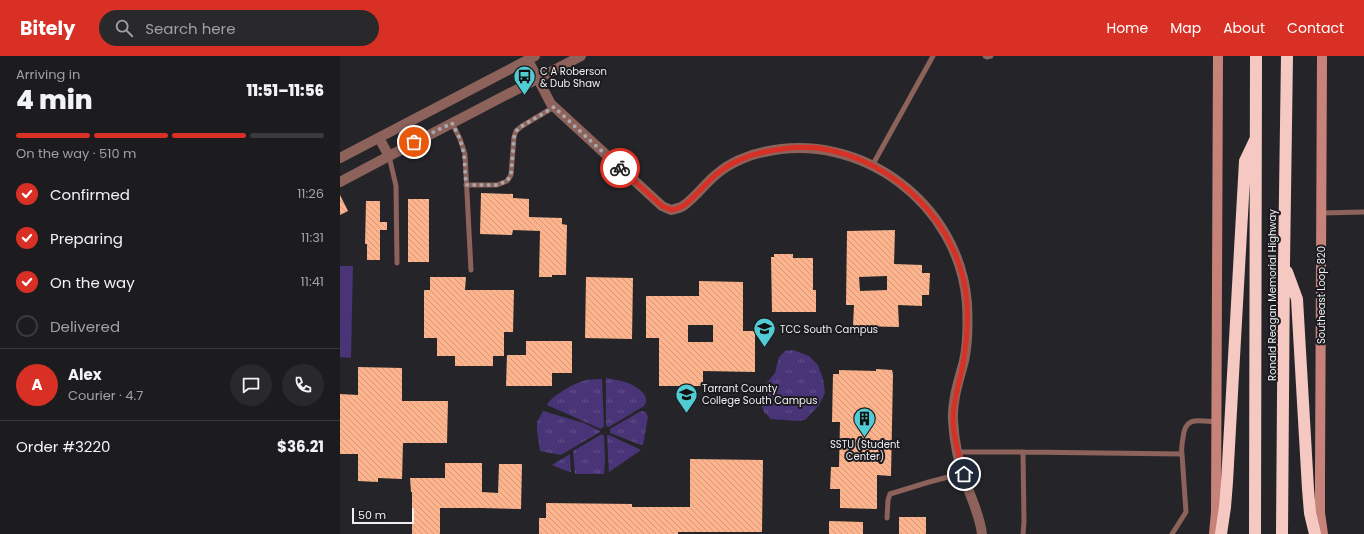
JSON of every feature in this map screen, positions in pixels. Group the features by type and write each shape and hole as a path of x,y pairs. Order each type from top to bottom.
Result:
{"highway":[{"name":"Ronald Reagan Memorial Highway","path":"1255,534 1256,56"},
{"name":"Ronald Reagan Memorial Highway","path":"1282,534 1287,56"},
{"path":"1221,534 1227,482 1244,161 1257,137"},
{"path":"1284,263 1297,300 1308,489 1310,513 1315,534"}],"main road":[{"path":"1214,534 1216,512 1217,422 1218,56"},
{"name":"Southeast Loop 820","path":"1322,56 1320,514 1323,534"}],"street":[{"path":"340,182 581,56"},
{"path":"340,158 531,58 537,79 554,107 662,206 672,210 683,206 718,172 735,162 763,152 798,147 818,148 857,158 894,178 924,204 940,226 955,254 963,278 967,302 968,330 964,359 957,386 953,418 958,452 979,517 982,534"},
{"path":"379,138 389,156"}],"lane":[{"path":"872,166 933,56"},
{"path":"985,56 991,56"},
{"path":"466,185 497,185 507,181 511,175 514,137 516,131 554,107"},
{"path":"452,123 460,139 464,154 470,270"},
{"path":"389,156 396,186 397,263"},
{"path":"1321,213 1364,212"},
{"path":"1172,534 1186,512 1181,449 1183,430 1185,426 1194,421 1217,422"},
{"path":"958,452 1182,454"},
{"path":"1023,452 1023,534"},
{"path":"887,518 888,500 890,494 929,482 964,474"}],"green space":[{"path":"340,266 353,266 351,358 340,357"},
{"path":"793,350 809,356 818,365 823,379 825,393 819,405 805,420 796,421 771,419 764,412 760,401 761,394 765,385 775,373 779,357 785,351"},
{"path":"606,378 630,384 640,390 646,397 644,406 609,427 606,426"},
{"path":"602,379 604,426 601,429 547,405 559,393 576,384 586,380"},
{"path":"543,411 584,423 600,432 561,455 540,451 537,422"},
{"path":"641,411 646,412 648,417 643,445 610,433 610,429"},
{"path":"602,434 604,436 604,474 575,474 573,451"},
{"path":"609,435 641,450 609,472 607,436"},
{"path":"570,454 571,472 552,465"}],"building":[{"path":"481,193 513,194 513,198 529,199 529,217 562,218 562,224 567,225 566,275 539,277 540,231 513,230 512,235 480,234"},
{"path":"340,195 348,211 340,215"},
{"path":"408,199 429,199 429,262 408,262"},
{"path":"366,201 380,201 380,222 387,222 387,230 380,230 380,260 367,260 367,244 365,244"},
{"path":"895,230 894,264 922,265 922,273 930,273 929,295 922,295 922,306 898,305 899,327 853,326 854,305 846,305 847,231","holes":["887,276 887,290 860,291 859,277"]},
{"path":"774,254 793,254 793,258 813,258 813,290 816,290 816,312 772,312 771,257 774,257"},
{"path":"430,277 466,277 465,290 514,290 513,332 504,332 504,356 493,356 493,366 455,366 455,356 437,356 437,338 424,338 424,290 430,290"},
{"path":"586,277 633,278 632,339 585,338"},
{"path":"699,281 743,282 743,331 755,331 755,372 703,371 703,386 659,386 659,338 646,338 646,296 699,296","holes":["688,325 713,325 713,342 688,342"]},
{"path":"526,341 572,341 572,373 552,373 552,386 506,386 507,355 526,355"},
{"path":"358,367 402,368 402,401 448,401 447,443 403,443 402,479 378,478 378,482 358,481 358,454 340,454 340,394 358,395"},
{"name":"SSTU (Student Center)","path":"876,369 892,370 893,374 891,476 877,475 877,509 840,508 840,489 830,489 831,467 839,467 840,422 832,422 833,374 839,374 839,370 876,371"},
{"path":"690,459 763,460 762,532 678,532 678,534 539,534 539,518 546,518 546,503 632,504 632,507 690,507"},
{"path":"445,463 482,463 482,492 498,493 499,464 522,464 521,509 440,508 440,534 412,534 412,492 410,478 445,478"},
{"path":"899,517 926,517 926,534 899,534"},
{"path":"829,521 863,522 863,534 829,534"}],"way so far":[{"path":"414,142 452,123 460,139 464,154 466,185 502,184 507,181 511,175 514,137 516,131 554,107 620,168"}],"place":[{"name":"C A Roberson & Dub Shaw","path":"524,96"},
{"name":"TCC South Campus","path":"764,348"},
{"name":"Tarrant County College South Campus","path":"686,414"},
{"name":"SSTU (Student Center)","path":"865,438"}],"route":[{"path":"620,168 662,206 672,210 683,206 718,172 735,162 763,152 798,147 818,148 857,158 894,178 909,190 924,204 940,226 955,254 963,278 967,302 968,330 964,359 957,386 953,418 956,446 964,474"}]}
